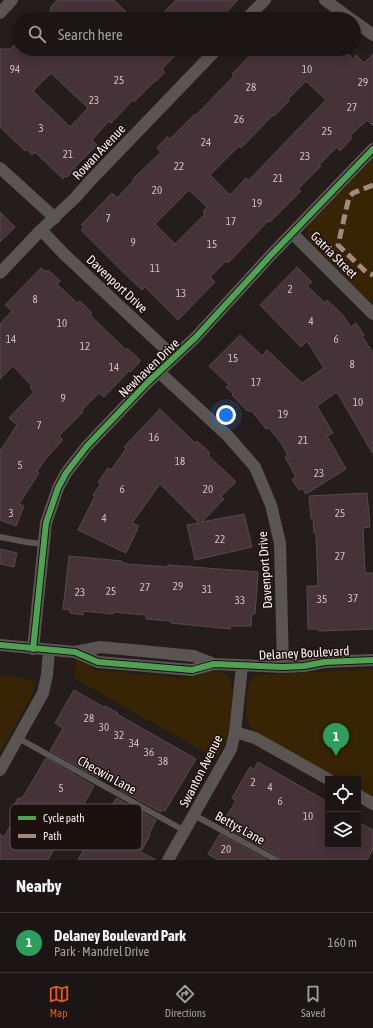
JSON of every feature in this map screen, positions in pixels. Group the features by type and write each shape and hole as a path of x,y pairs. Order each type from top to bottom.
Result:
{"street":[{"path":"0,13 12,0"},
{"path":"253,12 265,0"},
{"path":"325,0 341,12"},
{"path":"361,26 373,35"},
{"name":"Rowan Avenue","path":"0,273 41,230 76,198 90,181 210,56"},
{"name":"Newhaven Drive","path":"33,649 46,523 58,488 66,473 87,446 174,357 196,337 292,233 373,149"},
{"path":"0,168 54,218"},
{"name":"Davenport Drive","path":"41,230 64,254 174,357"},
{"name":"Gatria Street","path":"292,233 373,314"},
{"name":"Davenport Drive","path":"159,372 228,436 255,467 271,504 280,543 283,667"},
{"name":"Delaney Boulevard","path":"0,645 75,652 100,647 194,656 214,664 242,666 283,667 304,666 325,662 373,660"},
{"path":"0,770 43,693 47,674 49,650"},
{"name":"Swanton Avenue","path":"168,860 231,749 236,732 242,666"},
{"path":"236,732 255,738 325,777"},
{"path":"361,797 373,804"}],"lane":[{"path":"0,537 43,544"},
{"name":"Checwin Lane","path":"18,738 137,804"},
{"name":"Checwin Lane","path":"142,807 185,831"},
{"name":"Bettys Lane","path":"194,815 276,860"}],"shaded area":[{"path":"373,159 373,304 310,242 307,234 312,221"},
{"path":"76,659 84,662 94,670 184,678 213,671 218,671 227,675 232,686 230,717 226,739 216,758 75,679"},
{"path":"373,669 373,797 361,790 361,776 336,776 258,733 252,728 248,723 246,715 248,688 250,680 257,675"},
{"path":"5,675 32,680 35,684 30,699 0,753 0,679"}],"building":[{"path":"57,0 114,0 126,12 49,12 51,10 50,8"},
{"path":"176,0 238,0 227,12 164,12"},
{"path":"12,47 12,56 174,56 162,70 165,72 156,81 134,102 133,100 111,123 109,121 92,140 97,145 74,168 76,169 63,179 35,152 32,155 27,149 25,151 0,127 0,49 10,49","holes":["51,73 88,108 70,127 33,91"]},
{"path":"373,54 373,126 367,120 350,136 352,138 340,151 337,147 319,165 321,166 298,189 301,191 270,222 268,221 228,263 226,261 210,277 215,282 178,320 145,287 142,290 121,270 81,230 84,227 81,225 112,193 117,198 134,180 133,179 161,152 157,148 167,137 170,139 234,76 232,74 249,56 350,56 353,59 357,56 364,63","holes":["306,81 326,100 249,180 246,178 230,195 210,175 239,146 241,148 273,115 274,116","189,190 207,207 203,212 205,214 175,244 155,224"]},
{"path":"0,212 15,227 0,242"},
{"path":"297,267 312,282 307,286 325,303 327,300 342,314 351,327 356,323 373,353 373,454 337,392 317,406 333,433 327,436 346,469 306,494 302,488 299,490 292,479 296,477 285,457 288,455 281,443 269,428 266,429 252,411 247,411 232,395 233,394 226,387 229,385 209,366 240,335 262,356 267,350 302,383 324,368 307,341 301,347 260,305"},
{"path":"41,268 46,272 48,270 60,281 57,284 77,303 80,301 92,313 90,315 126,350 127,348 140,360 139,363 130,372 129,371 104,397 99,393 82,410 83,412 59,436 63,440 47,457 37,471 39,473 19,504 24,506 16,526 0,520 0,451 17,425 9,418 34,392 30,388 32,386 13,366 0,379 0,324 12,311 5,305"},
{"path":"160,409 195,443 197,441 210,453 208,455 236,482 221,496 224,499 202,522 244,514 252,547 195,560 187,525 199,523 160,484 132,523 139,526 126,553 78,530 95,496 93,495 101,484 98,482 108,468 111,470 126,449 124,447"},
{"path":"367,493 370,527 363,528 365,573 373,573 373,629 319,631 319,629 308,629 307,586 318,586 316,533 314,533 313,519 311,519 309,496"},
{"path":"0,549 17,553 14,567 0,564"},
{"path":"69,556 122,561 121,563 126,564 168,567 168,565 258,572 255,614 252,614 251,626 231,626 230,629 146,619 146,615 83,611 83,615 70,613 70,610 63,609"},
{"path":"74,690 105,708 105,706 118,713 117,714 196,759 165,811 162,809 161,812 120,790 122,787 100,774 99,778 50,751 63,728 55,723"},
{"path":"46,758 94,786 84,804 15,804 18,798 21,799"},
{"path":"258,762 325,800 325,848 361,848 361,824 373,830 373,849 367,860 280,860 278,856 224,826 226,824 223,822 236,801 232,798 250,767 254,769"},
{"path":"116,798 127,804 113,804"},
{"path":"142,812 156,820 149,834 150,835 141,852 156,860 78,860 84,850 142,850"},
{"path":"10,827 10,850 54,850 48,860 0,860 0,834 4,837"},
{"path":"220,834 267,860 218,860 208,854"}],"marked path":[{"path":"373,185 353,193 349,197 338,245 366,272 373,275"}],"cycle path":[{"path":"33,649 46,523 58,488 66,473 87,446 148,382 196,337 271,255 373,149"},
{"path":"0,645 75,652 98,662 192,670 214,664 283,667 304,666 325,662 373,660"}],"place":[{"name":"Delaney Boulevard Park","path":"336,756"}]}
